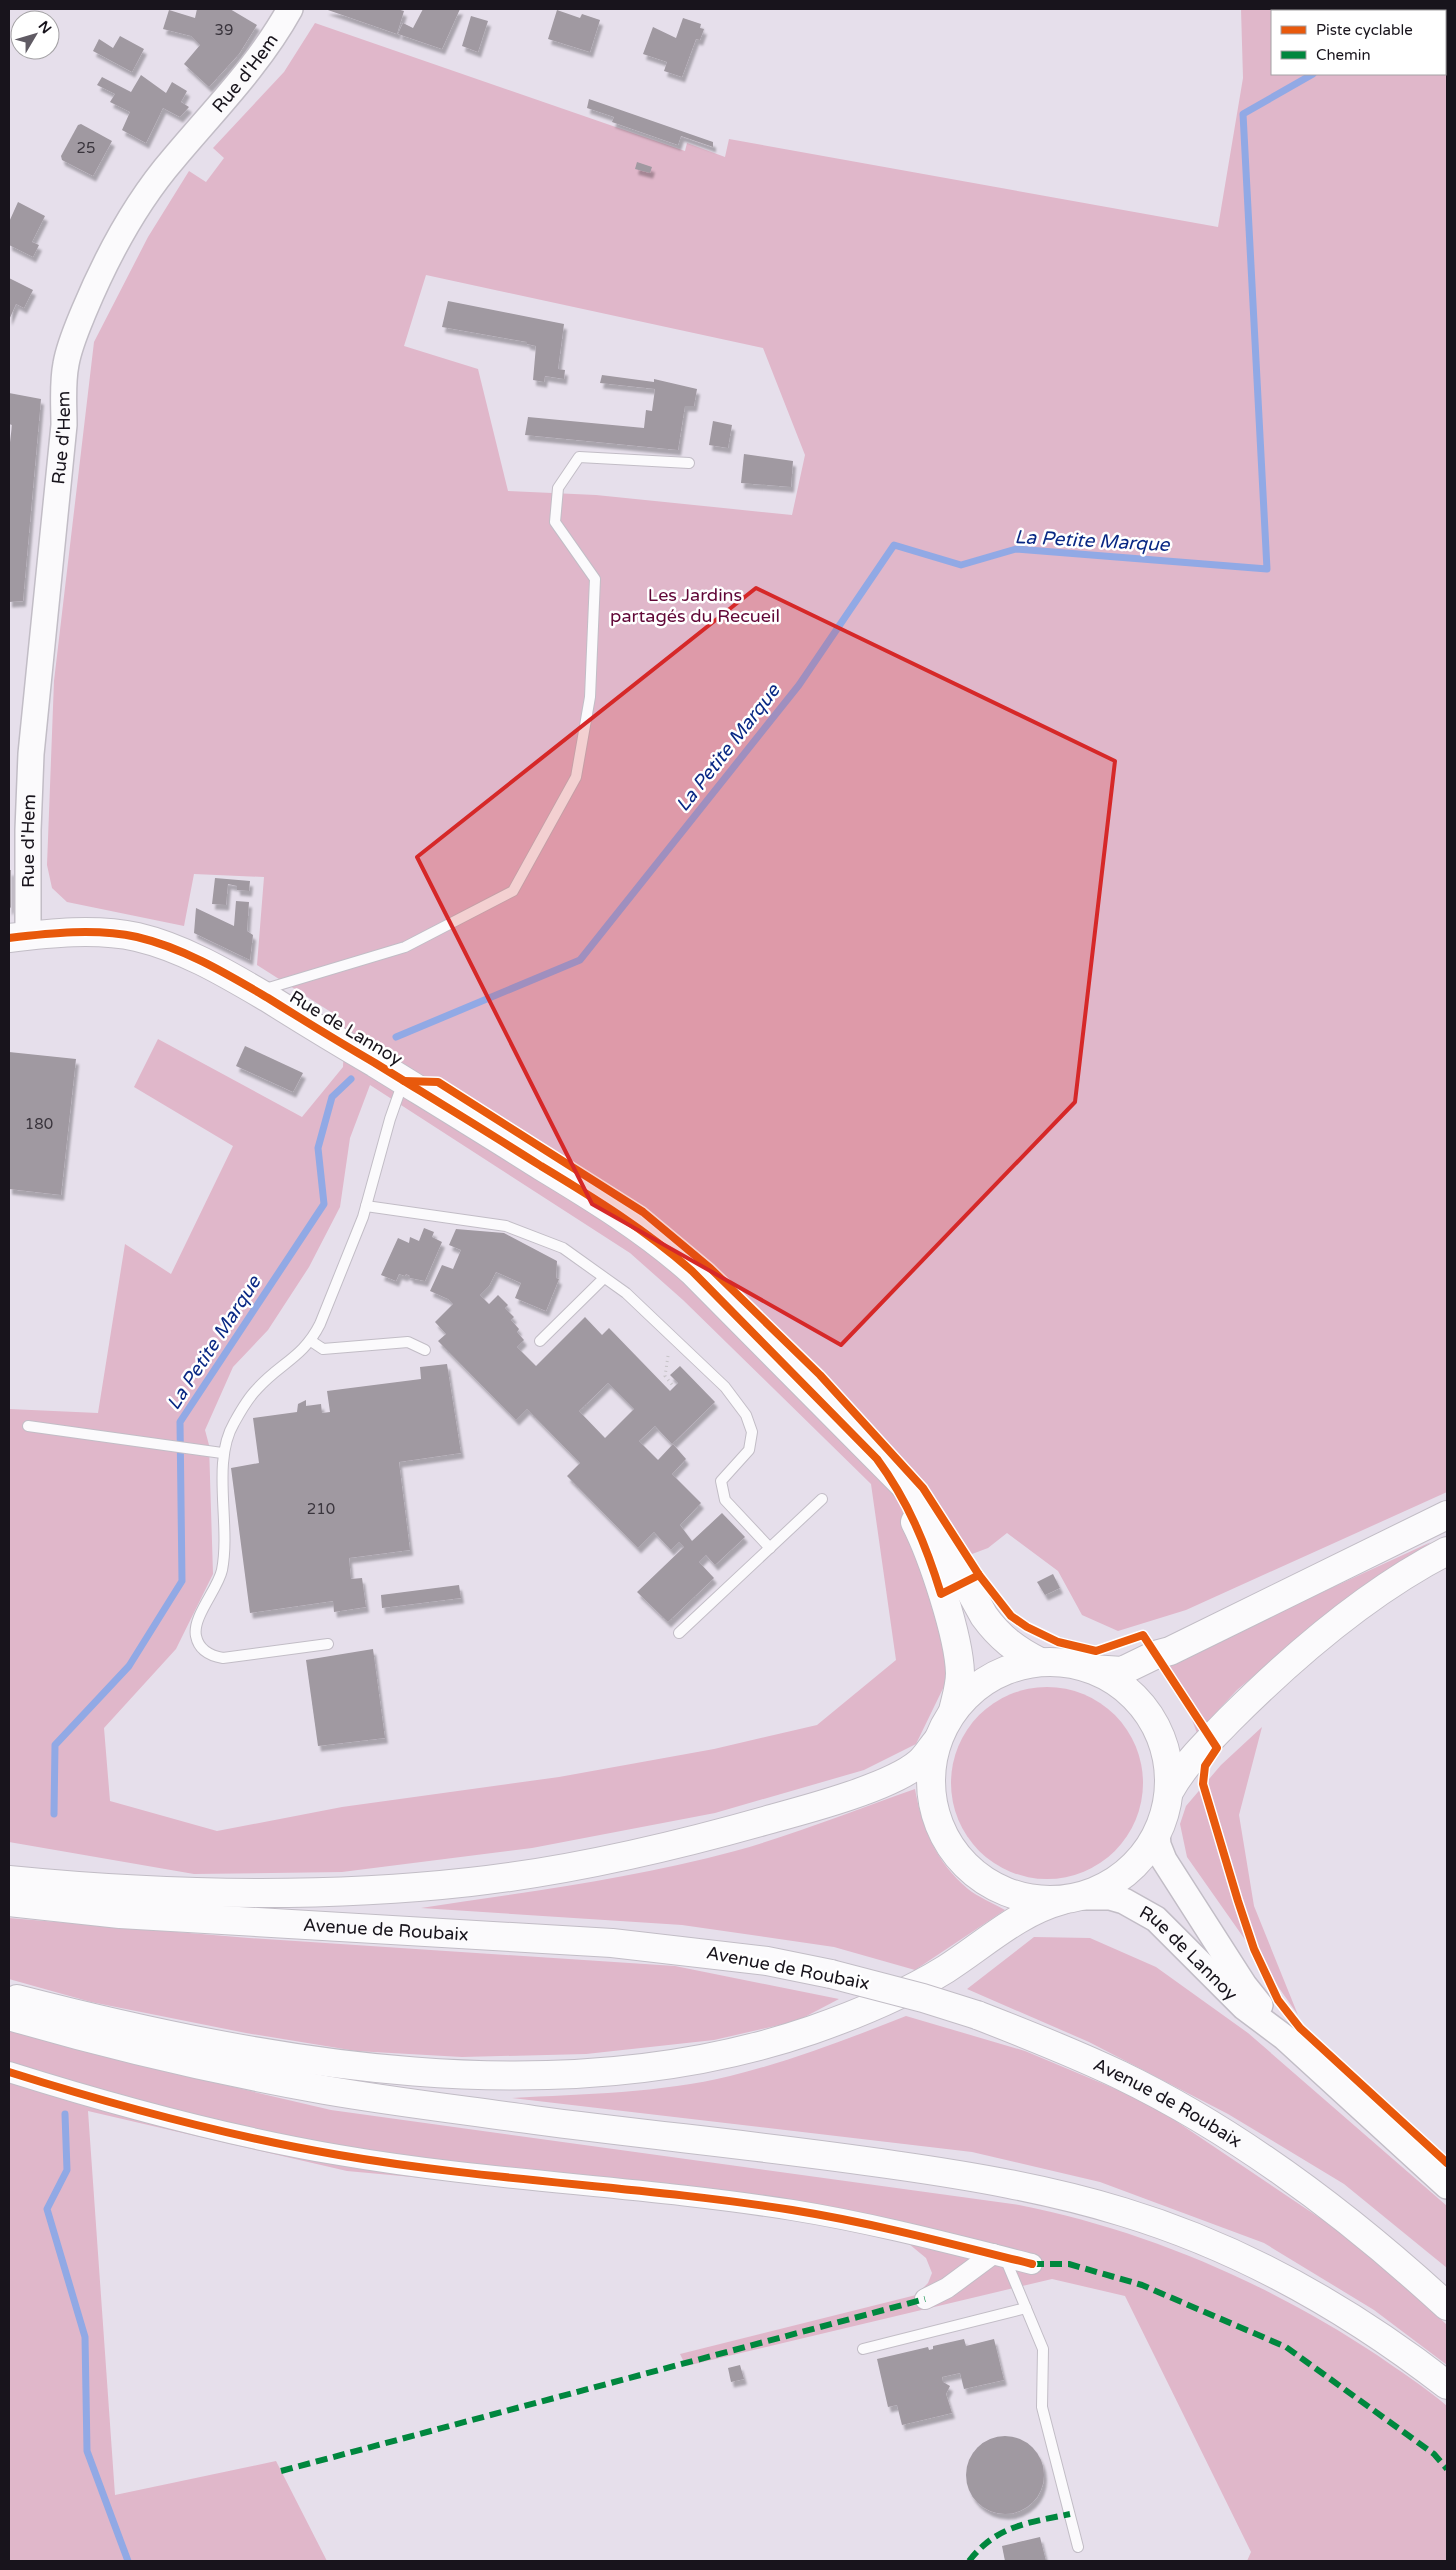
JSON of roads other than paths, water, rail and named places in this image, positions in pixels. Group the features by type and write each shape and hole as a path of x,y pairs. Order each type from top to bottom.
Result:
{"main road":[{"name":"Rue de Lannoy","path":"19,937 80,933 137,937 195,958 256,992 404,1081 614,1211 662,1245 728,1305 877,1459 910,1490 927,1513 984,1616 995,1631 1015,1648 1040,1662"},
{"name":"Rue de Lannoy","path":"877,1459 892,1478 920,1531 941,1594 958,1655 958,1690 953,1710"},
{"path":"1091,1669 1122,1671 1155,1655 1170,1651 1447,1515"},
{"path":"1168,1792 1190,1760 1280,1673 1338,1624 1382,1592 1447,1551"},
{"path":"9,1880 160,1891 276,1892 385,1889 510,1877 560,1869 685,1842 828,1802 896,1777 911,1769 924,1758 937,1741 953,1710 964,1697 991,1676 1007,1669 1040,1662 1074,1664 1091,1669 1118,1683 1130,1693 1151,1717 1166,1753 1168,1792 1164,1813 1157,1833 1150,1846 1131,1869 1107,1886 1028,1912 922,1984 888,2000 812,2030 729,2054 661,2066 549,2075 490,2075 406,2070 309,2060 126,2025 9,1997"},
{"path":"937,1741 930,1775 932,1800 939,1825 956,1855 981,1879 996,1888 1029,1899 1071,1898"},
{"name":"Avenue de Roubaix","path":"9,1902 120,1914 612,1944 704,1952 767,1961 831,1974 923,1998 977,2015 1121,2076 1210,2125 1324,2203 1376,2242 1447,2306"},
{"path":"9,2016 171,2057 327,2090 536,2120 792,2149 986,2179 1057,2194 1123,2212 1174,2229 1275,2273 1366,2325 1447,2385"}],"street":[{"name":"Rue d'Hem","path":"19,937 28,823 31,754 64,425 66,362 88,302 122,233 137,208 174,158 250,70 290,9"},
{"name":"Rue de Lannoy","path":"1157,1833 1160,1852 1179,1884 1244,1985 1284,2037"},
{"name":"Rue de Lannoy","path":"1071,1898 1110,1897 1133,1904 1149,1914 1244,2007 1284,2037 1447,2186"},
{"path":"9,2072 146,2112 250,2138 321,2152 425,2168 644,2190 792,2210 920,2235 1032,2264"},
{"path":"925,2299 947,2288 999,2256"}],"lane":[{"path":"256,992 405,947 513,891 576,777 590,696 595,580 555,522 558,488 579,457 689,463"},
{"path":"328,1644 223,1658 210,1656 201,1648 196,1636 198,1623 222,1571 226,1533 222,1453 233,1424 256,1389 311,1341 366,1206 390,1119 404,1081"},
{"path":"366,1206 506,1226 563,1248 626,1293 725,1387 746,1414 752,1432 749,1450 721,1481 725,1500 770,1548"},
{"path":"540,1341 604,1278"},
{"path":"311,1341 323,1349 408,1342 425,1350"},
{"path":"28,1426 222,1453"},
{"path":"679,1633 822,1499"},
{"path":"999,2256 1026,2308 1044,2349 1042,2407 1078,2547"},
{"path":"864,2349 1026,2308"}],"waterway":[{"name":"La Petite Marque","path":"396,1037 580,960 799,685 894,545 961,565 1016,549 1267,569 1243,114 1311,75"},
{"name":"La Petite Marque","path":"54,1814 55,1745 129,1666 182,1581 180,1422 324,1204 318,1148 332,1097 351,1079"},
{"name":"La Petite Marque","path":"65,2114 67,2170 47,2209 85,2337 87,2451 128,2561"}],"park label":[{"name":"Les Jardins partagés du Recueil","path":"695,605"}]}
